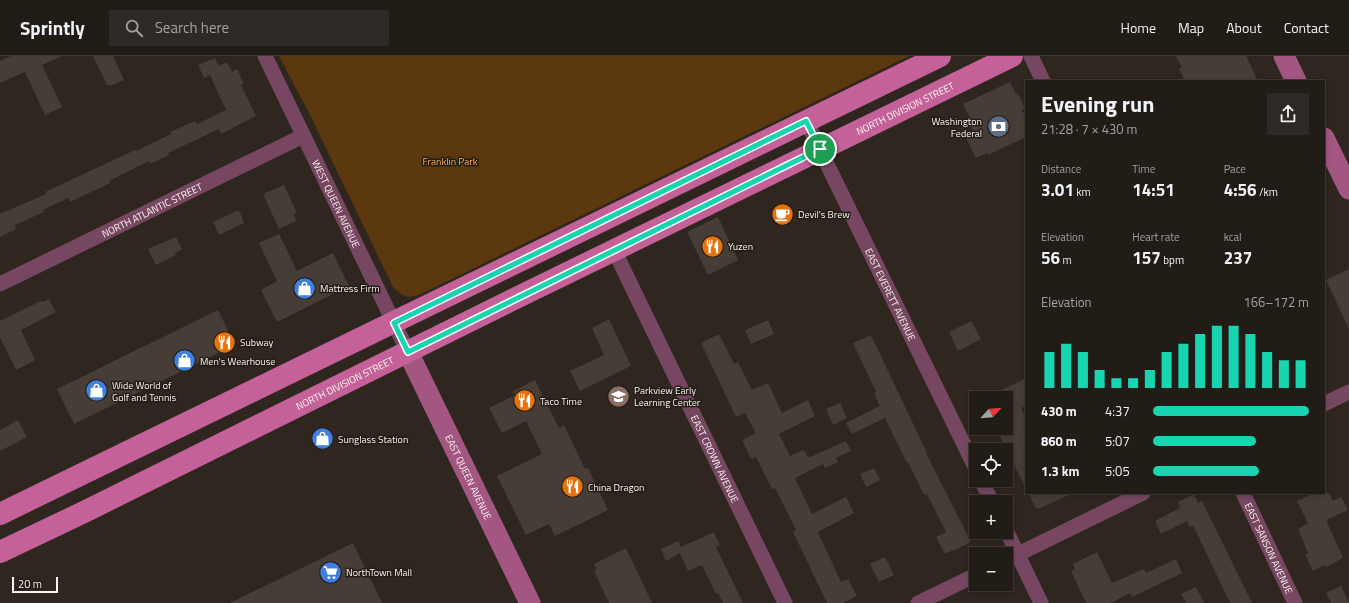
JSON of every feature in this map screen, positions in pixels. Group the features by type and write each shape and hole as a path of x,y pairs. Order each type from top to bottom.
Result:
{"main road":[{"path":"0,514 940,56"},
{"name":"NORTH DIVISION STREET","path":"0,552 1012,56"}],"street":[{"name":"WEST QUEEN AVENUE","path":"265,56 408,352"},
{"path":"1031,56 1043,80"},
{"path":"1284,56 1296,80"},
{"name":"EAST EVERETT AVENUE","path":"806,121 969,455"},
{"name":"NORTH ATLANTIC STREET","path":"0,284 303,136"},
{"path":"1325,140 1349,189"},
{"name":"EAST CROWN AVENUE","path":"614,250 785,603"},
{"name":"EAST QUEEN AVENUE","path":"408,352 530,603"},
{"path":"1325,404 1349,392"},
{"path":"1013,557 1140,494"},
{"name":"EAST SANSON AVENUE","path":"1242,494 1296,603"},
{"path":"1013,559 1041,603"},
{"path":"918,603 969,578"}],"green space":[{"name":"Franklin Park","path":"279,56 909,56 421,294 409,297 403,295 393,287 309,113"}],"building":[{"path":"11,56 62,56 42,65 62,107 45,115 25,72 0,83 0,61"},
{"path":"93,56 113,56 124,80 112,85 107,85"},
{"path":"1176,56 1246,56 1258,80 1184,80 1179,69 1182,68"},
{"path":"215,58 219,66 227,62 232,72 237,69 244,84 241,85 256,116 221,134 219,129 168,153 169,155 150,164 149,161 109,181 110,183 70,202 68,198 43,210 44,212 15,225 16,229 0,237 0,214 46,194 45,192 135,150 136,151 171,134 170,132 195,121 197,124 226,110 210,75 204,78 198,65"},
{"name":"Washington Federal","path":"1010,82 1025,108 1022,110 1025,116 1025,137 988,155 987,153 976,158 966,138 974,134 967,119 970,118 963,104"},
{"path":"284,185 297,213 294,214 296,221 279,229 263,194"},
{"path":"239,210 244,223 219,235 213,222"},
{"name":"Yuzen","path":"718,217 738,260 708,275 687,232"},
{"name":"Mattress Firm","path":"279,234 297,271 333,253 349,286 277,322 261,290 277,281 259,243"},
{"path":"176,237 182,249 175,253 176,255 156,265 148,249"},
{"path":"1349,269 1349,329 1326,280"},
{"path":"49,299 56,312 21,330 35,360 16,370 0,337 0,321 41,301 43,302"},
{"path":"218,310 235,345 74,424 57,389"},
{"path":"609,319 631,366 580,391 570,371 604,355 592,328"},
{"path":"768,320 774,334 751,344 745,330"},
{"path":"971,321 981,339 958,351 949,332"},
{"path":"719,334 734,364 738,362 752,390 768,383 782,413 808,400 815,416 779,434 790,456 804,450 808,458 846,441 851,451 836,458 838,462 825,468 823,464 795,478 812,514 846,497 854,513 818,532 841,582 848,579 857,596 843,603 827,603 793,532 796,530 775,488 772,489 756,457 751,459 742,440 756,433 745,413 736,417 701,343"},
{"path":"871,335 926,453 971,542 945,554 936,537 946,532 927,494 924,495 885,418 852,434 846,423 880,406 874,393 876,392 853,343"},
{"path":"1025,378 1025,406 1021,408 1025,417 1025,487 1013,463 1013,443 1003,443 999,435 1013,435 1013,391 999,391"},
{"path":"535,380 559,428 564,425 585,469 588,468 608,510 555,536 549,524 526,535 497,476 542,454 526,421 502,433 489,408 515,395 513,391"},
{"path":"840,403 847,418 833,425 826,409"},
{"path":"18,420 27,437 0,451 0,430"},
{"path":"874,468 880,480 866,487 860,474"},
{"path":"1329,493 1333,501 1341,497 1348,510 1326,520 1343,558 1326,567 1325,565 1313,571 1305,554 1308,553 1298,529 1308,523 1297,501 1313,494"},
{"path":"1029,494 1071,494 1038,509"},
{"path":"1194,494 1198,503 1202,501 1252,603 1230,603 1193,525 1190,527 1187,521 1161,534 1155,521 1180,508 1178,502"},
{"path":"714,532 720,545 716,547 743,603 723,603 718,593 716,594 702,565 688,571 680,553 666,561 661,549 678,541 681,547"},
{"name":"NorthTown Mall","path":"353,543 382,603 230,603"},
{"path":"626,548 652,603 609,603 594,571 597,570 594,564"},
{"path":"1097,552 1112,583 1144,569 1146,573 1176,559 1182,573 1132,597 1130,593 1111,603 1086,603 1071,571 1075,569 1073,564"},
{"path":"885,557 894,575 879,582 870,564"},
{"path":"1341,586 1349,603 1331,603 1326,593"},
{"path":"1196,587 1204,603 1186,603 1181,594"}],"place":[{"name":"Washington Federal","path":"998,127"},
{"name":"Devil's Brew","path":"783,214"},
{"name":"Yuzen","path":"713,246"},
{"name":"Mattress Firm","path":"305,288"},
{"name":"Subway","path":"224,342"},
{"name":"Men's Wearhouse","path":"184,361"},
{"name":"Wide World of Golf and Tennis","path":"97,391"},
{"name":"Parkview Early Learning Center","path":"618,396"},
{"name":"Taco Time","path":"524,401"},
{"name":"Sunglass Station","path":"322,439"},
{"name":"China Dragon","path":"573,487"},
{"name":"NorthTown Mall","path":"330,572"}],"route":[{"path":"806,121 820,149 408,352 394,323 806,121"}]}
